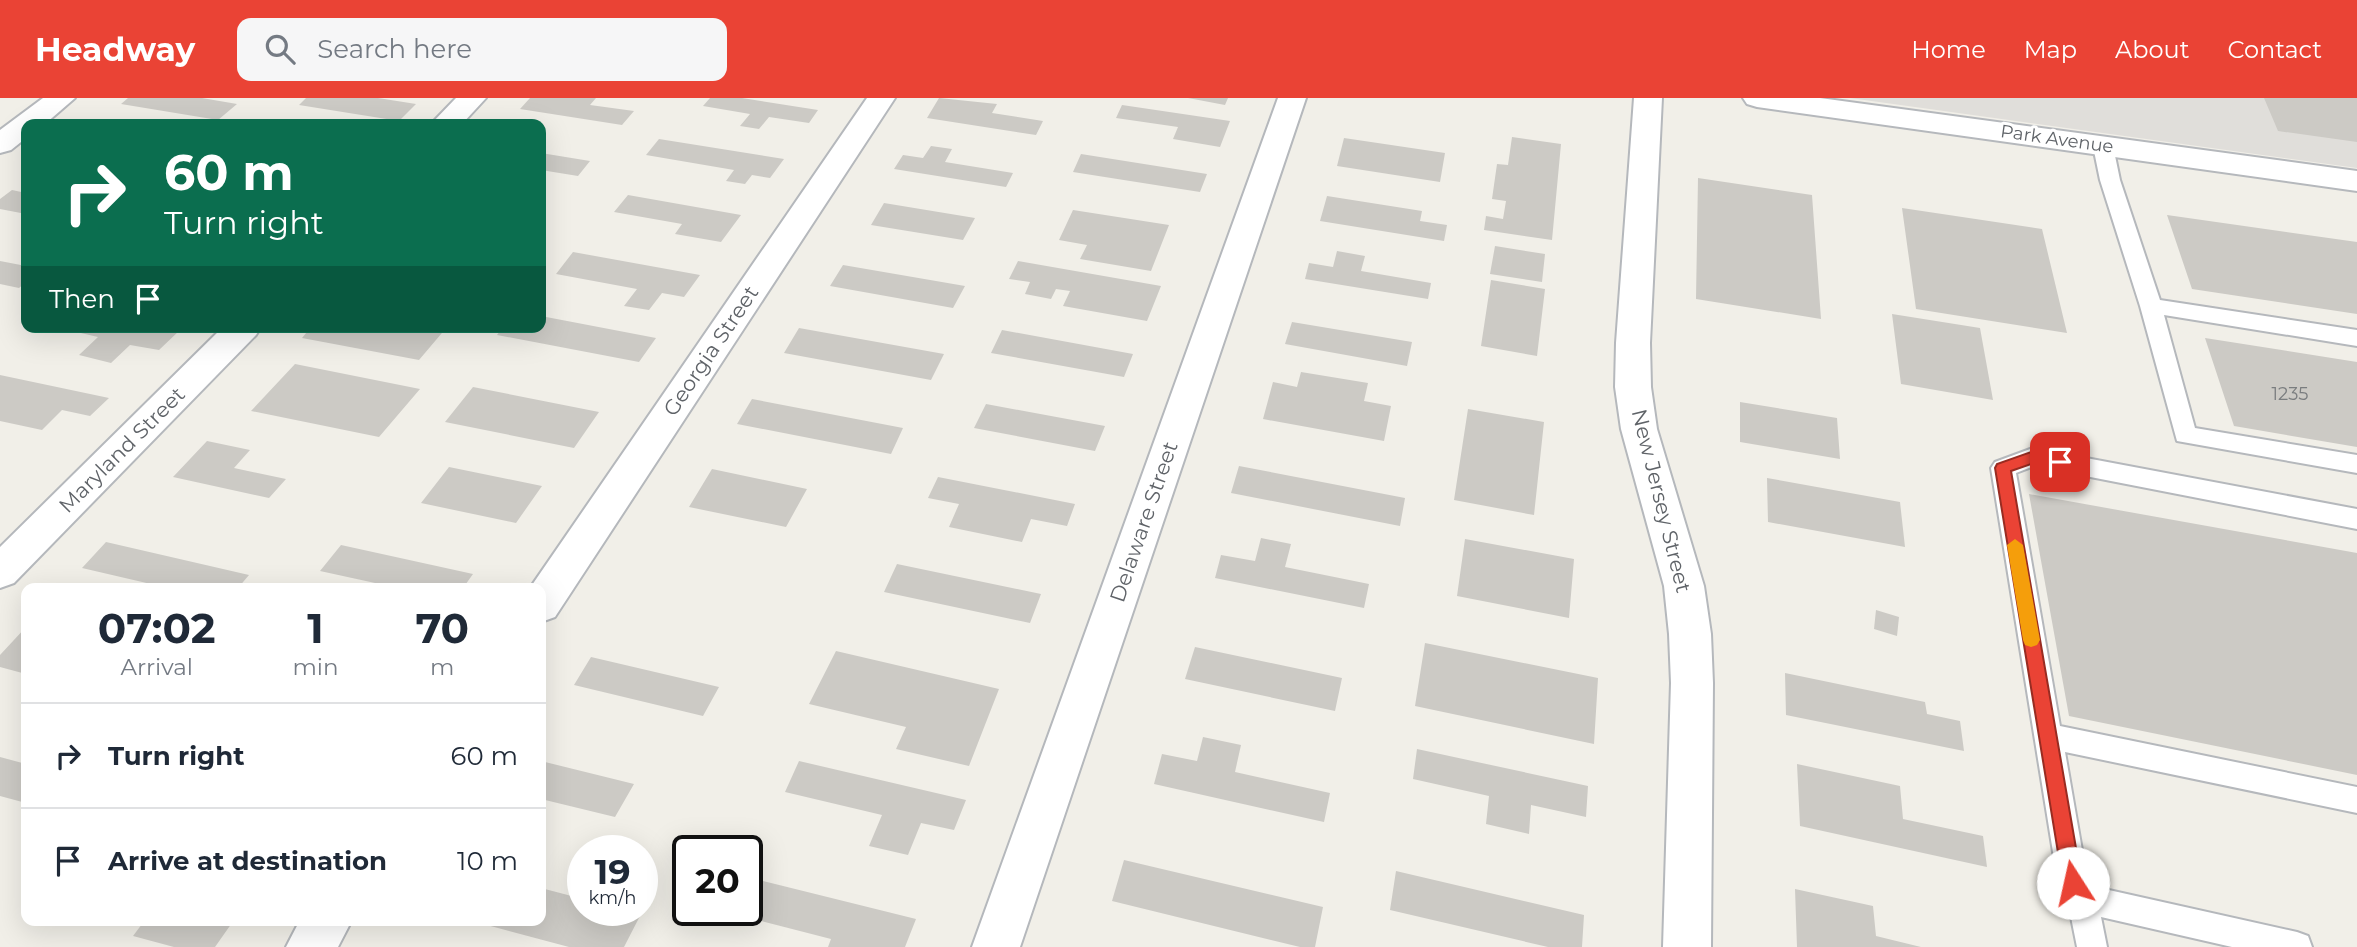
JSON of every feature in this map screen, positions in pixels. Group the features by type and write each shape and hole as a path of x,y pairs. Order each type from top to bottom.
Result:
{"street":[{"path":"33,119 61,98"},
{"path":"451,119 472,98"},
{"name":"Georgia Street","path":"546,597 881,98"},
{"name":"Delaware Street","path":"996,947 1292,98"},
{"name":"New Jersey Street","path":"1648,98 1633,343 1633,387 1639,429 1684,586 1690,634 1692,683 1687,947"},
{"name":"Park Avenue","path":"1757,98 2357,181"},
{"path":"0,144 21,128"},
{"name":"Maryland Street","path":"0,572 238,333"},
{"path":"310,947 324,926"}],"lane":[{"path":"2102,146 2110,180 2151,306 2185,435 2357,464"},
{"path":"2151,306 2357,338"},
{"path":"2092,947 2082,898 2073,883 2003,468 2034,457 2357,519"},
{"path":"2047,737 2357,800"},
{"path":"2082,898 2297,947"}],"shaded area":[{"path":"1850,98 2357,98 2357,168"}],"building":[{"path":"128,98 202,98 237,104 219,119 212,119 121,104"},
{"path":"306,98 378,98 416,104 401,119 299,105"},
{"path":"530,98 596,98 590,105 634,111 622,125 520,109"},
{"path":"710,98 742,98 818,110 809,123 769,117 759,129 740,126 750,114 703,106"},
{"path":"939,98 997,104 992,113 1043,121 1036,135 927,118"},
{"path":"1188,98 1228,98 1225,105"},
{"path":"2264,98 2357,98 2357,142 2278,131"},
{"path":"1122,105 1230,121 1220,147 1173,139 1178,127 1116,118"},
{"path":"1512,137 1561,144 1552,240 1484,230 1486,216 1503,219 1506,201 1492,199 1497,164 1508,165"},
{"path":"1344,138 1445,153 1440,182 1337,166"},
{"path":"659,139 784,159 770,178 752,175 745,184 726,181 734,170 646,155"},
{"path":"931,146 952,149 945,162 1013,173 1006,187 894,169 903,155 923,158"},
{"path":"546,154 590,161 578,176 546,171"},
{"path":"1081,154 1207,174 1200,192 1073,172"},
{"path":"1698,178 1812,195 1821,319 1696,299"},
{"path":"12,190 21,192 21,213 0,209 0,199"},
{"path":"628,195 741,215 721,242 675,234 682,224 614,212"},
{"path":"1327,196 1422,211 1420,221 1447,225 1444,241 1320,221"},
{"path":"884,203 975,218 963,240 871,225"},
{"path":"1902,208 2042,229 2067,333 1916,309"},
{"path":"1073,210 1169,225 1151,271 1080,259 1087,245 1059,240"},
{"path":"2167,215 2357,242 2357,314 2192,289"},
{"path":"1495,246 1545,254 1542,282 1490,274"},
{"path":"1337,251 1365,256 1361,271 1431,283 1428,299 1305,279 1309,263 1333,267"},
{"path":"573,252 700,275 684,297 662,293 649,310 624,306 637,289 556,274"},
{"path":"0,261 21,265 21,286 0,284"},
{"path":"1018,261 1161,286 1147,321 1063,306 1070,291 1056,289 1051,299 1025,294 1030,282 1009,279"},
{"path":"843,265 965,286 953,308 830,286"},
{"path":"1491,280 1545,289 1537,356 1481,346"},
{"path":"1892,314 1980,328 1993,400 1901,384"},
{"path":"546,317 656,338 639,362 497,335 546,333"},
{"path":"1292,322 1412,342 1407,366 1285,344"},
{"path":"799,328 944,354 931,380 784,353"},
{"path":"1002,330 1133,354 1124,377 991,353"},
{"path":"81,333 177,333 159,350 130,345 111,363 79,355 98,337"},
{"path":"306,333 442,333 419,360 302,338"},
{"path":"2205,338 2357,362 2357,447 2234,426"},
{"path":"295,364 420,389 379,437 251,411"},
{"path":"1301,372 1368,383 1364,401 1391,406 1384,441 1263,419 1273,382 1297,387"},
{"path":"0,375 109,398 90,416 62,410 42,430 0,421"},
{"path":"473,387 599,412 574,448 445,422"},
{"path":"752,399 903,428 891,454 737,424"},
{"path":"1740,402 1837,418 1840,459 1740,442"},
{"path":"986,404 1105,426 1095,451 974,428"},
{"path":"1468,409 1544,422 1534,515 1454,500"},
{"path":"207,441 250,450 234,468 286,479 269,498 173,477"},
{"path":"1239,466 1405,498 1400,526 1231,493"},
{"path":"449,467 542,486 516,523 421,503"},
{"path":"712,469 807,489 786,527 689,507"},
{"path":"938,477 1075,504 1067,526 1031,519 1022,542 949,527 959,504 928,498"},
{"path":"1767,478 1900,502 1905,547 1768,522"},
{"path":"2029,494 2357,553 2357,775 2069,716"},
{"path":"1261,538 1291,544 1285,567 1369,584 1364,608 1215,578 1221,555 1255,561"},
{"path":"1465,539 1574,559 1569,618 1457,596"},
{"path":"106,542 249,575 242,583 146,583 82,568"},
{"path":"341,545 473,574 467,583 375,583 320,571"},
{"path":"897,564 1041,594 1030,623 884,592"},
{"path":"1876,610 1899,617 1897,636 1874,629"},
{"path":"21,632 21,673 0,667 0,655"},
{"path":"1425,643 1598,678 1594,744 1415,706"},
{"path":"1195,647 1342,678 1335,711 1185,679"},
{"path":"836,651 999,689 969,766 896,749 906,727 809,704"},
{"path":"591,657 719,687 703,716 574,685"},
{"path":"1785,673 1925,702 1927,714 1960,721 1964,751 1786,715"},
{"path":"1203,737 1241,745 1235,772 1330,793 1324,822 1154,784 1162,754 1197,761"},
{"path":"1417,749 1588,786 1586,817 1531,805 1529,834 1486,824 1489,796 1413,779"},
{"path":"0,757 21,763 21,802 0,796"},
{"path":"799,761 966,800 954,830 921,823 908,855 869,846 882,815 785,792"},
{"path":"546,762 634,784 615,817 546,800"},
{"path":"1797,764 1900,786 1903,819 1983,836 1987,867 1800,826"},
{"path":"1124,860 1323,907 1315,947 1300,947 1112,901"},
{"path":"1396,871 1584,915 1582,947 1548,947 1390,910"},
{"path":"763,881 916,919 905,947 828,947 831,939 763,922"},
{"path":"546,889 567,895 567,926 635,926 624,947 569,947 491,926 546,926"},
{"path":"1795,889 1873,906 1876,936 1921,947 1797,947"},
{"path":"140,926 230,926 215,947 174,947 133,936"}],"slow traffic":[{"path":"2015,545 2031,640"}],"route":[{"path":"2060,462 2034,457 2003,468 2073,883"}]}
